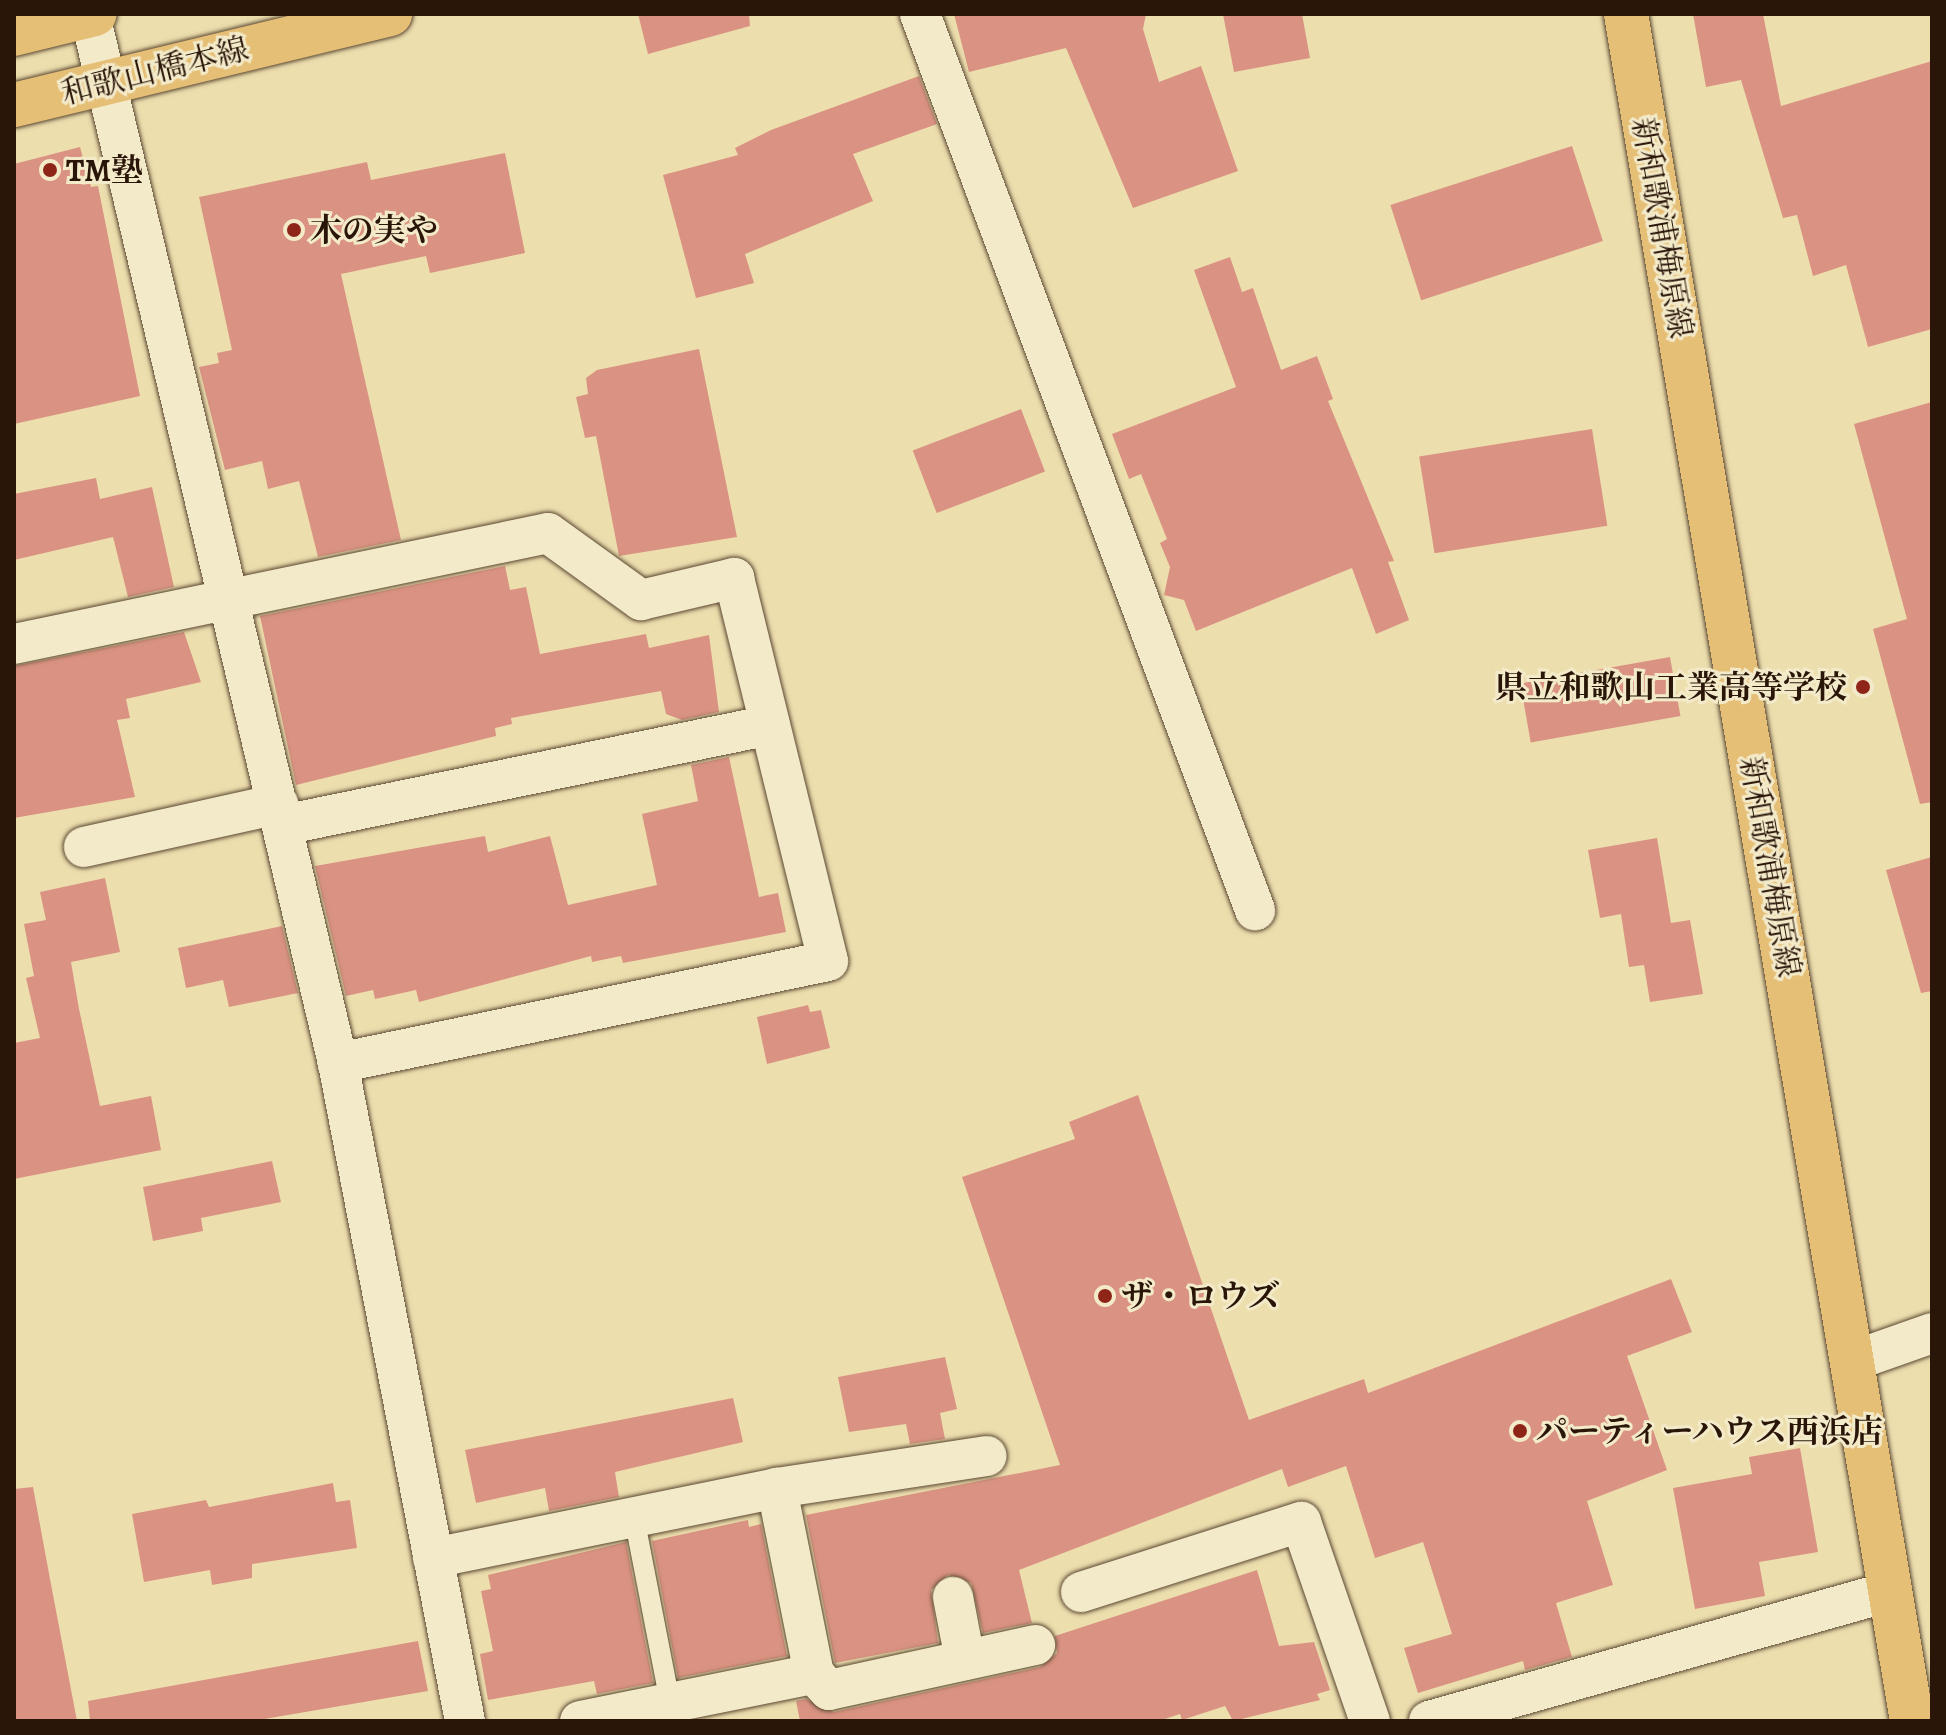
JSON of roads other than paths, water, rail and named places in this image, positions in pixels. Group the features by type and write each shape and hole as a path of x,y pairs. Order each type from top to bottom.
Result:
{"main road":[{"name":"和歌山橋本線","path":"14,105 390,14"},
{"name":"新和歌浦梅原線","path":"1626,14 1912,1721"},
{"path":"14,34 93,15"}],"street":[{"path":"920,14 1255,910"},
{"path":"93,15 338,1063 465,1721"},
{"path":"14,644 548,533 641,600 734,578 828,961 338,1063"},
{"path":"84,847 280,815 770,725"},
{"path":"1853,1361 1932,1333"},
{"path":"433,1558 777,1488 987,1456"},
{"path":"777,1488 814,1674 829,1690 1035,1645"},
{"path":"1081,1592 1301,1522 1370,1721"},
{"path":"1429,1721 1888,1592"},
{"path":"953,1597 965,1660"},
{"path":"580,1721 814,1674"}],"lane":[{"path":"634,1517 670,1703"}],"place":[{"name":"TM塾","path":"50,170"},
{"name":"木の実や","path":"294,230"},
{"name":"県立和歌山工業高等学校","path":"1863,687"},
{"name":"ザ・ロウズ","path":"1105,1296"},
{"name":"パーティーハウス西浜店","path":"1520,1431"}]}
